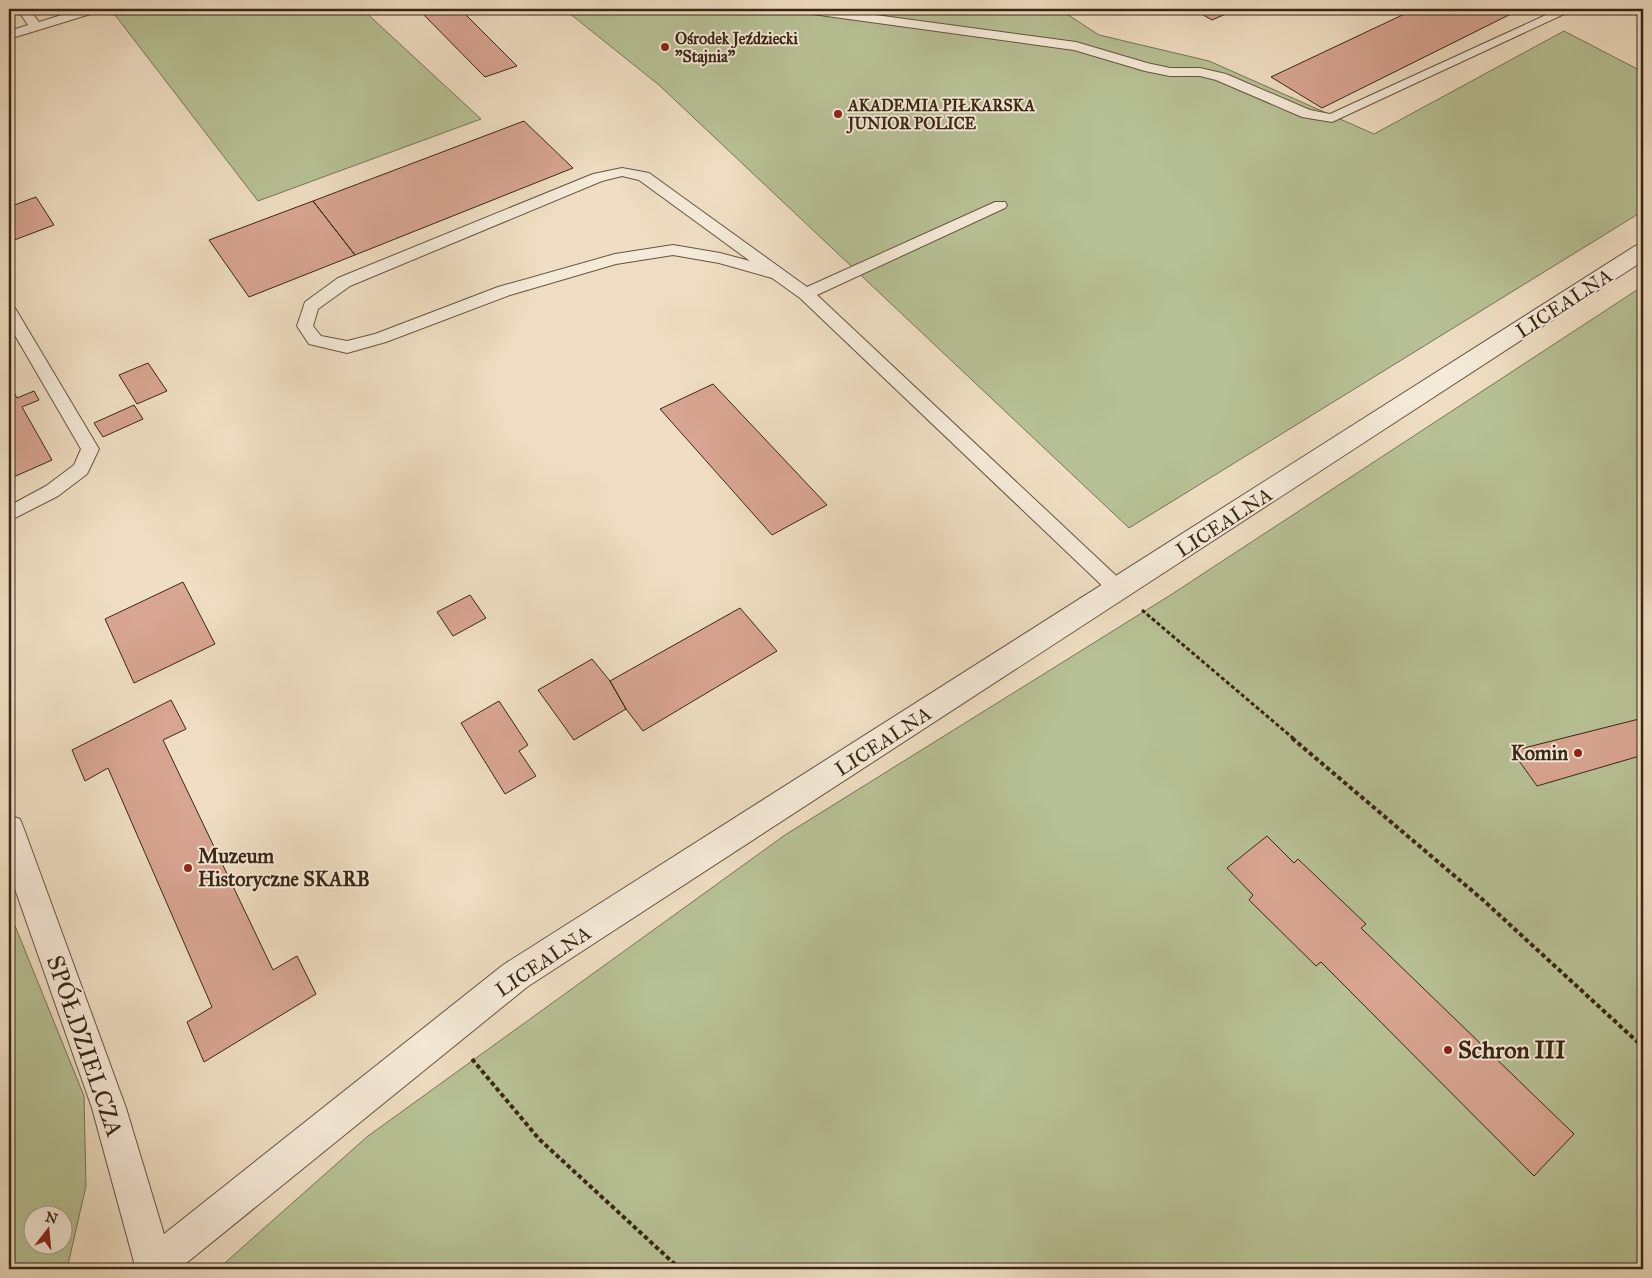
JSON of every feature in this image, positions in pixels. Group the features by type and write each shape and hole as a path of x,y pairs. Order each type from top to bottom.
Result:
{"street":[{"name":"LICEALNA","path":"152,1267 515,976 1119,590 1643,251"},
{"name":"SPÓŁDZIELCZA","path":"9,829 109,1108 152,1267"}],"lane":[{"path":"23,9 36,26"},
{"path":"9,35 93,9"},
{"path":"805,9 1076,46 1145,67 1170,72 1200,72 1221,77 1307,114 1332,118 1569,9"},
{"path":"1634,9 1643,13"},
{"path":"778,274 720,258 673,250 616,259 504,291 380,338 347,347 315,340 306,326 311,306 344,282 598,177 622,172 644,176 806,294 1119,590"},
{"path":"806,294 1000,205"},
{"path":"9,312 90,449 81,469 52,491 9,514"}],"path":[{"path":"1119,590 1483,900 1643,1047"},
{"path":"448,1029 539,1139 680,1269"}],"green space":[{"path":"136,9 362,9 481,119 258,201 115,15"},
{"path":"564,9 1059,9 1099,35 1209,61 1374,134 1564,31 1643,72 1643,211 1129,528 659,85"},
{"path":"1643,286 1643,1269 218,1269 368,1136 785,835 1169,596"},
{"path":"9,911 84,1096 86,1186 72,1247 72,1206 22,1206 22,1256 70,1256 67,1269 9,1269"}],"building":[{"path":"418,9 460,9 517,66 485,77"},
{"path":"1193,9 1237,9 1212,20"},
{"path":"1415,9 1521,9 1322,108 1271,77"},
{"path":"524,121 573,168 355,255 313,201"},
{"path":"36,197 54,225 9,242 9,207"},
{"path":"313,201 355,255 249,297 209,240"},
{"path":"148,363 167,391 137,404 119,375"},
{"path":"9,384 17,398 34,391 39,400 22,407 52,460 9,479"},
{"path":"713,384 827,505 772,535 660,409"},
{"path":"134,405 143,419 103,437 94,423"},
{"path":"183,582 215,644 134,683 105,619"},
{"path":"470,595 486,618 453,636 437,612"},
{"path":"740,608 777,651 643,731 626,709 610,681"},
{"path":"592,659 610,681 626,709 574,740 538,690"},
{"name":"Muzeum Historyczne SKARB","path":"171,700 186,729 163,740 273,970 297,956 316,994 204,1062 187,1022 212,1007 108,768 85,781 72,750"},
{"path":"499,701 528,745 519,751 536,776 505,794 461,723"},
{"name":"Komin","path":"1643,718 1643,755 1537,786 1512,751"},
{"name":"Schron III","path":"1267,836 1294,863 1298,859 1366,924 1361,928 1574,1134 1534,1176 1321,962 1316,966 1249,900 1253,895 1227,868"}],"place":[{"name":"Ośrodek Jeździecki \"Stajnia\"","path":"665,47"},
{"name":"AKADEMIA PIŁKARSKA JUNIOR POLICE","path":"838,114"},
{"name":"Komin","path":"1578,753"},
{"name":"Muzeum Historyczne SKARB","path":"188,868"},
{"name":"Schron III","path":"1448,1050"}]}
